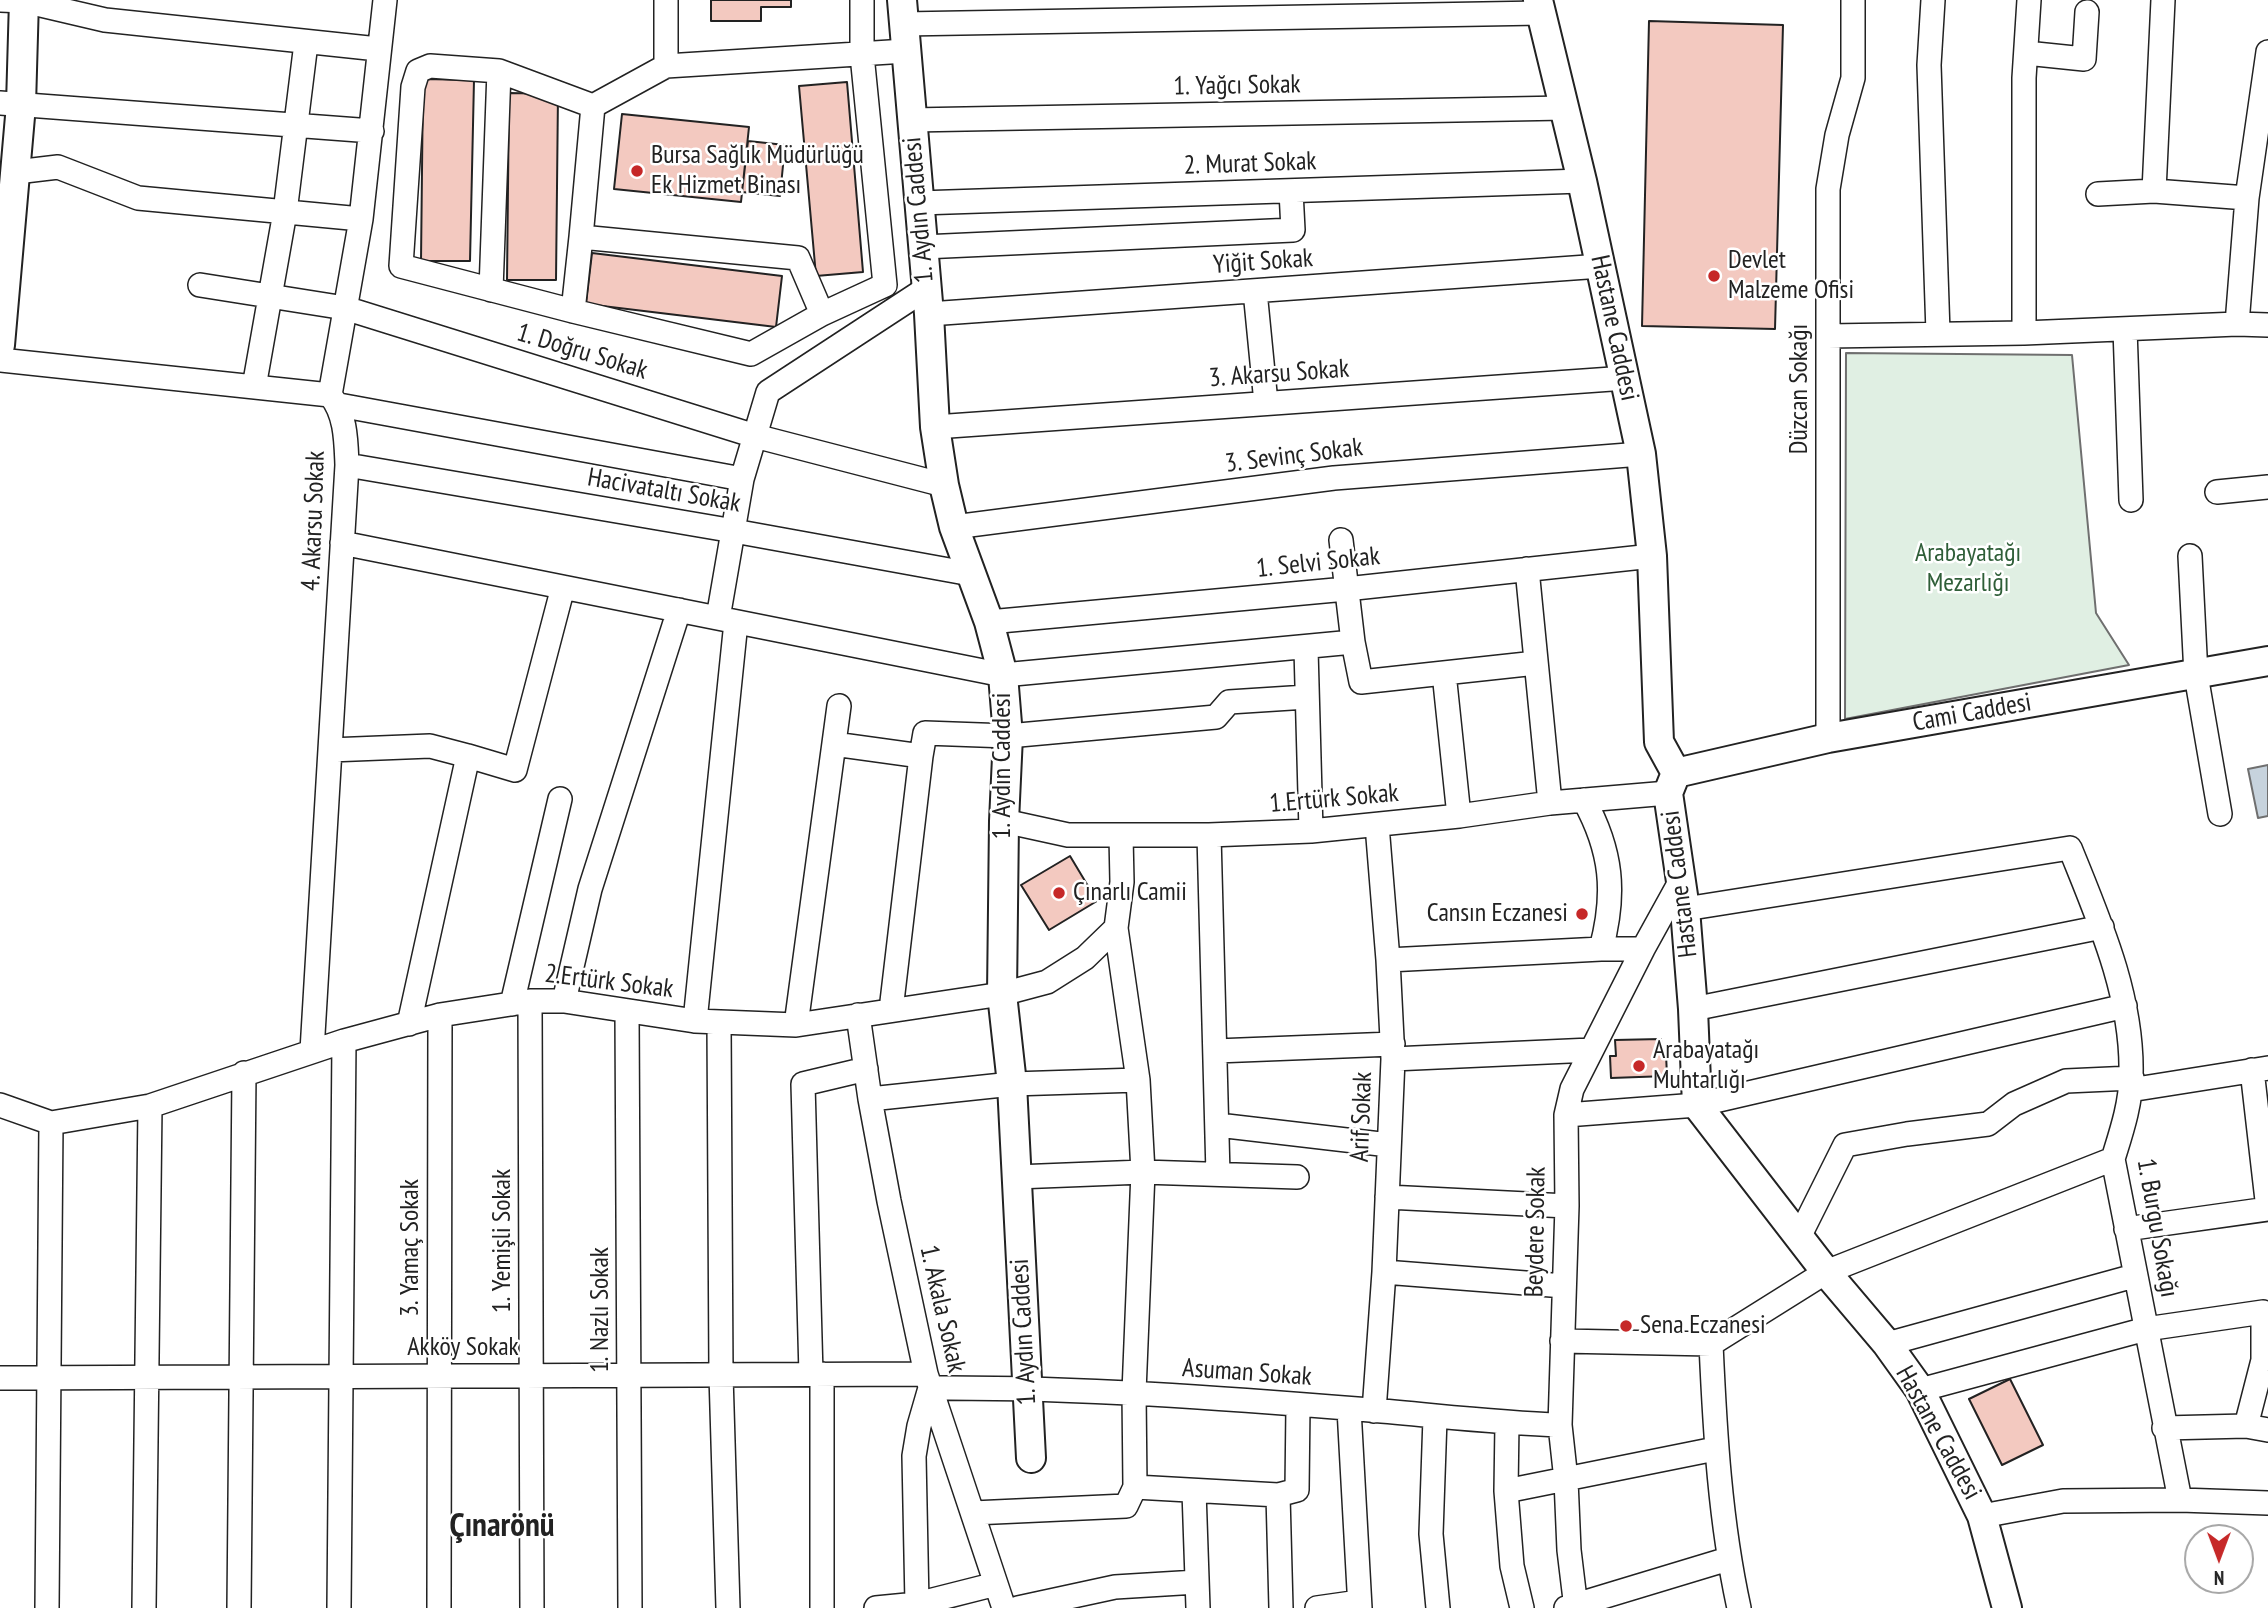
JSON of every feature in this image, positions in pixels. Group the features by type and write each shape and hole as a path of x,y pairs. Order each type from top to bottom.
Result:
{"main road":[{"path":"0,345 16,172 11,104 16,0"},
{"name":"Hastane Caddesi","path":"1539,7 1582,181 1642,454 1652,556 1659,742 1672,783 1693,1009 1697,1105 1826,1272 1887,1343 1920,1390 1982,1516 2007,1608"},
{"name":"1. Aydın Caddesi","path":"904,25 928,301 935,427 954,527 989,622 1003,675 1007,736 1002,993 1012,1084 1031,1458"},
{"name":"Cami Caddesi","path":"1672,783 1828,738 2268,661"}],"street":[{"path":"16,0 105,20 378,49"},
{"name":"4. Akarsu Sokak","path":"313,1051 347,465 346,436 335,400 345,308 372,131 378,49 385,0"},
{"path":"666,0 666,66"},
{"path":"862,0 862,55 885,285 822,314 751,354 401,266 413,87 418,71 430,66 499,71 593,106 666,66 862,55 904,25 1244,9 1539,7"},
{"name":"Düzcan Sokağı","path":"1828,738 1829,189 1837,135 1853,78 1853,0"},
{"path":"1933,0 1929,65 1938,333"},
{"path":"2024,333 2026,53 2029,0"},
{"path":"2154,191 2163,0"},
{"path":"2026,53 2084,59 2087,12"},
{"path":"254,387 285,212 306,43"},
{"path":"2237,324 2247,198 2268,52"},
{"path":"491,290 499,71"},
{"path":"11,104 372,131"},
{"path":"573,311 593,106"},
{"name":"1. Yağcı Sokak","path":"911,120 1565,108"},
{"path":"16,172 58,167 138,198 360,219"},
{"name":"2. Murat Sokak","path":"919,203 1582,181"},
{"path":"923,247 1293,230 1291,191"},
{"path":"2098,194 2154,191 2247,198"},
{"path":"581,237 798,258 822,314"},
{"name":"Yiğit Sokak","path":"928,301 1255,291 1601,266"},
{"name":"1. Doğru Sokak","path":"201,285 345,308 755,436 944,485"},
{"path":"1255,291 1266,403"},
{"path":"695,1021 734,531 743,479 768,392 928,301"},
{"path":"1828,336 2024,333 2237,324 2268,326"},
{"path":"2125,329 2131,500"},
{"path":"0,360 254,387 335,400 743,479"},
{"name":"3. Akarsu Sokak","path":"935,427 1626,377"},
{"name":"3. Sevinç Sokak","path":"954,527 1334,478 1642,454"},
{"name":"Hacivataltı Sokak","path":"347,465 734,531 971,575"},
{"path":"2217,492 2268,487"},
{"path":"1341,540 1353,642 1361,682 1536,663"},
{"path":"342,543 1003,675 1306,649 1353,642"},
{"name":"1. Selvi Sokak","path":"989,622 1346,589 1652,556"},
{"path":"2190,556 2196,675 2220,814"},
{"path":"1527,569 1550,803"},
{"path":"330,750 430,746 515,770 563,587"},
{"path":"564,1001 590,889 679,610"},
{"path":"1306,649 1311,831"},
{"path":"1444,673 1459,816"},
{"path":"891,1010 925,733 1007,736 1216,716 1229,702 1307,697"},
{"path":"796,1025 839,706"},
{"path":"834,744 921,756"},
{"path":"409,1024 468,756"},
{"name":"1.Ertürk Sokak","path":"1004,821 1068,835 1209,835 1311,831 1584,800 1672,783"},
{"name":"1. Yemişli Sokak","path":"532,1608 531,1376 521,1002 560,799"},
{"path":"1584,800 1601,837 1610,877 1610,905 1601,949"},
{"name":"Arif Sokak","path":"1374,1410 1384,1272 1393,1052 1377,825"},
{"path":"1209,835 1219,1174"},
{"path":"973,1513 1126,1506 1135,1487 1134,1392 1143,1172 1138,1080 1116,928 1122,882 1121,836"},
{"name":"1. Burgu Sokağı","path":"1683,896 2070,848 2102,927 2125,1006 2131,1084 2124,1125 2113,1159 2180,1500"},
{"name":"Beydere Sokak","path":"1573,1607 1560,1425 1567,1206 1566,1115 1572,1089 1643,949 1683,896"},
{"path":"1693,1009 2102,927"},
{"name":"2.Ertürk Sokak","path":"51,1124 150,1106 344,1041 440,1015 521,1002 564,1001 695,1021 796,1025 1002,993 1047,982 1085,958 1116,928"},
{"path":"1388,960 1643,949"},
{"path":"1566,1115 1697,1105 2125,1006"},
{"name":"1. Nazlı Sokak","path":"627,1012 630,1608"},
{"name":"3. Yamaç Sokak","path":"439,1608 440,1015"},
{"name":"1. Akala Sokak","path":"858,1015 870,1099 928,1381 1004,1608"},
{"path":"719,1023 721,1375 729,1608"},
{"path":"339,1608 344,1041"},
{"path":"1216,1051 1591,1051"},
{"path":"822,1608 816,1374 803,1084 866,1069"},
{"path":"1799,1237 1845,1145 1907,1133 1988,1124 2014,1104 2066,1081 2131,1084 2260,1069 2268,1209 2126,1229"},
{"path":"239,1608 244,1073"},
{"path":"870,1099 1012,1084 1138,1080"},
{"path":"0,1105 51,1124 47,1608"},
{"path":"144,1608 150,1106"},
{"path":"1218,1125 1389,1145"},
{"path":"1562,1341 1711,1344 1826,1272 2113,1159"},
{"path":"1016,1177 1143,1172 1297,1177"},
{"path":"1387,1197 1567,1206"},
{"path":"1384,1272 1564,1286"},
{"path":"1887,1343 2134,1276"},
{"path":"1920,1390 2146,1329 2263,1312 2266,1359 2257,1428 2164,1428"},
{"path":"1711,1344 1715,1449 1728,1559 1739,1608"},
{"name":"Akköy Sokak","path":"0,1378 816,1374 928,1381"},
{"path":"917,1604 914,1456 928,1381"},
{"name":"Asuman Sokak","path":"928,1381 1134,1392 1374,1410 1435,1418 1560,1425"},
{"path":"1135,1487 1278,1495 1297,1490 1298,1406"},
{"path":"1317,1608 1359,1605 1349,1409"},
{"path":"1435,1418 1431,1534 1438,1608"},
{"path":"1507,1423 1506,1491 1512,1566 1522,1608"},
{"path":"1506,1491 1715,1449"},
{"path":"1194,1491 1198,1608"},
{"path":"1278,1495 1281,1608"},
{"path":"1982,1516 2063,1501 2180,1500 2268,1503"},
{"path":"1573,1607 1728,1559"},
{"path":"1018,1608 1115,1587 1197,1582"},
{"path":"876,1608 917,1604 996,1584"}],"green space":[{"name":"Arabayatağı Mezarlığı","path":"1846,353 2072,355 2096,613 2129,665 1845,719"}],"shaded area":[{"path":"2268,765 2268,816 2258,818 2248,769"}],"building":[{"path":"711,0 791,0 791,7 761,7 761,21 711,21"},
{"path":"1649,21 1783,25 1775,329 1642,326"},
{"path":"423,79 474,80 470,261 421,261"},
{"path":"847,82 863,272 816,276 799,86"},
{"path":"509,93 558,94 556,280 507,280"},
{"path":"622,114 749,127 741,202 614,189"},
{"path":"748,141 785,145 780,196 742,192"},
{"path":"592,253 782,276 776,327 586,304"},
{"name":"Çınarlı Camii","path":"1070,856 1097,901 1049,930 1021,885"},
{"name":"Arabayatağı Muhtarlığı","path":"1661,1039 1662,1054 1666,1054 1667,1076 1611,1078 1610,1056 1616,1056 1615,1040"},
{"path":"2010,1379 2043,1445 2002,1465 1969,1399"}],"place":[{"name":"Bursa Sağlık Müdürlüğü Ek Hizmet Binası","path":"637,171"},
{"name":"Devlet Malzeme Ofisi","path":"1714,276"},
{"name":"Çınarlı Camii","path":"1059,893"},
{"name":"Cansın Eczanesi","path":"1582,914"},
{"name":"Arabayatağı Muhtarlığı","path":"1639,1066"},
{"name":"Sena Eczanesi","path":"1626,1326"}],"district":[{"name":"Çınarönü","path":"502,1527"}]}
